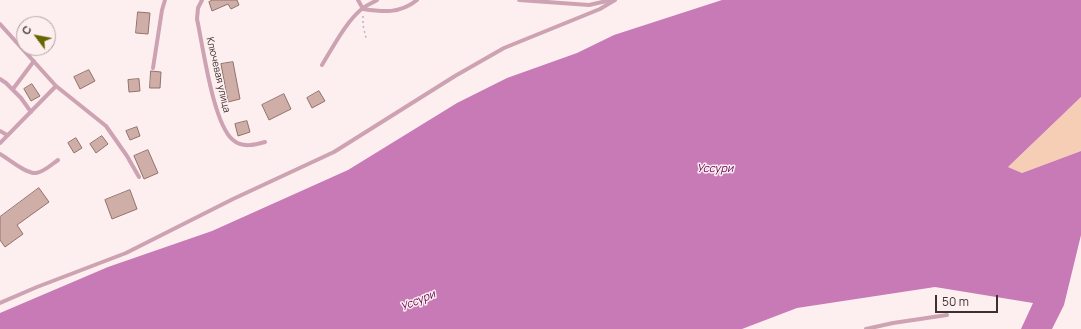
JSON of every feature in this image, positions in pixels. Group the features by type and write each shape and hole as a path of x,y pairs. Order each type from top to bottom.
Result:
{"lane":[{"path":"153,68 162,10 166,0"},
{"name":"Ключевая улица","path":"202,0 198,8 197,19 215,108 226,132 233,140 239,144 249,145 265,142"},
{"path":"358,0 363,9"},
{"path":"322,65 340,35 363,9 377,0"},
{"path":"363,9 386,12 409,7 417,0"},
{"path":"519,0 589,5 611,0"},
{"path":"0,303 37,287 126,253 232,199 334,152 454,76 504,48 600,9 615,0"},
{"path":"0,24 56,86 106,126 127,156 139,177"},
{"path":"13,89 34,62"},
{"path":"0,79 13,89 31,112"},
{"path":"0,143 56,86"},
{"path":"0,131 7,136"},
{"path":"0,154 19,167 36,173 42,171 58,160"},
{"path":"866,329 893,323 947,315"}],"path":[{"path":"363,25 366,38"}],"shaded area":[{"path":"1081,97 1081,151 1022,173 1008,167"}],"water":[{"name":"Уссури","path":"722,0 1081,0 1081,97 1008,167 1022,173 1081,151 1081,235 1064,305 1052,329 1021,329 1033,303 935,287 797,308 742,329 0,329 0,313 108,267 212,231 348,170 457,103 507,78 577,53 614,35"}],"building":[{"path":"213,0 237,0 239,5 231,9 228,4 212,11 209,2"},
{"path":"138,12 150,13 148,34 136,33"},
{"path":"233,62 240,99 228,102 221,64"},
{"path":"89,70 95,81 80,89 74,77"},
{"path":"151,71 161,72 160,88 150,88"},
{"path":"139,79 140,91 129,92 128,80"},
{"path":"32,84 40,96 31,101 24,89"},
{"path":"319,91 325,101 312,108 307,98"},
{"path":"284,94 291,109 269,120 262,105"},
{"path":"247,121 250,132 238,136 235,124"},
{"path":"137,127 140,136 130,140 126,131"},
{"path":"102,136 108,144 96,153 90,144"},
{"path":"76,138 82,148 74,153 68,143"},
{"path":"148,150 158,173 144,179 134,156"},
{"path":"39,188 49,202 17,225 23,234 5,247 0,240 0,217"},
{"path":"130,190 137,209 112,219 105,200"}]}
